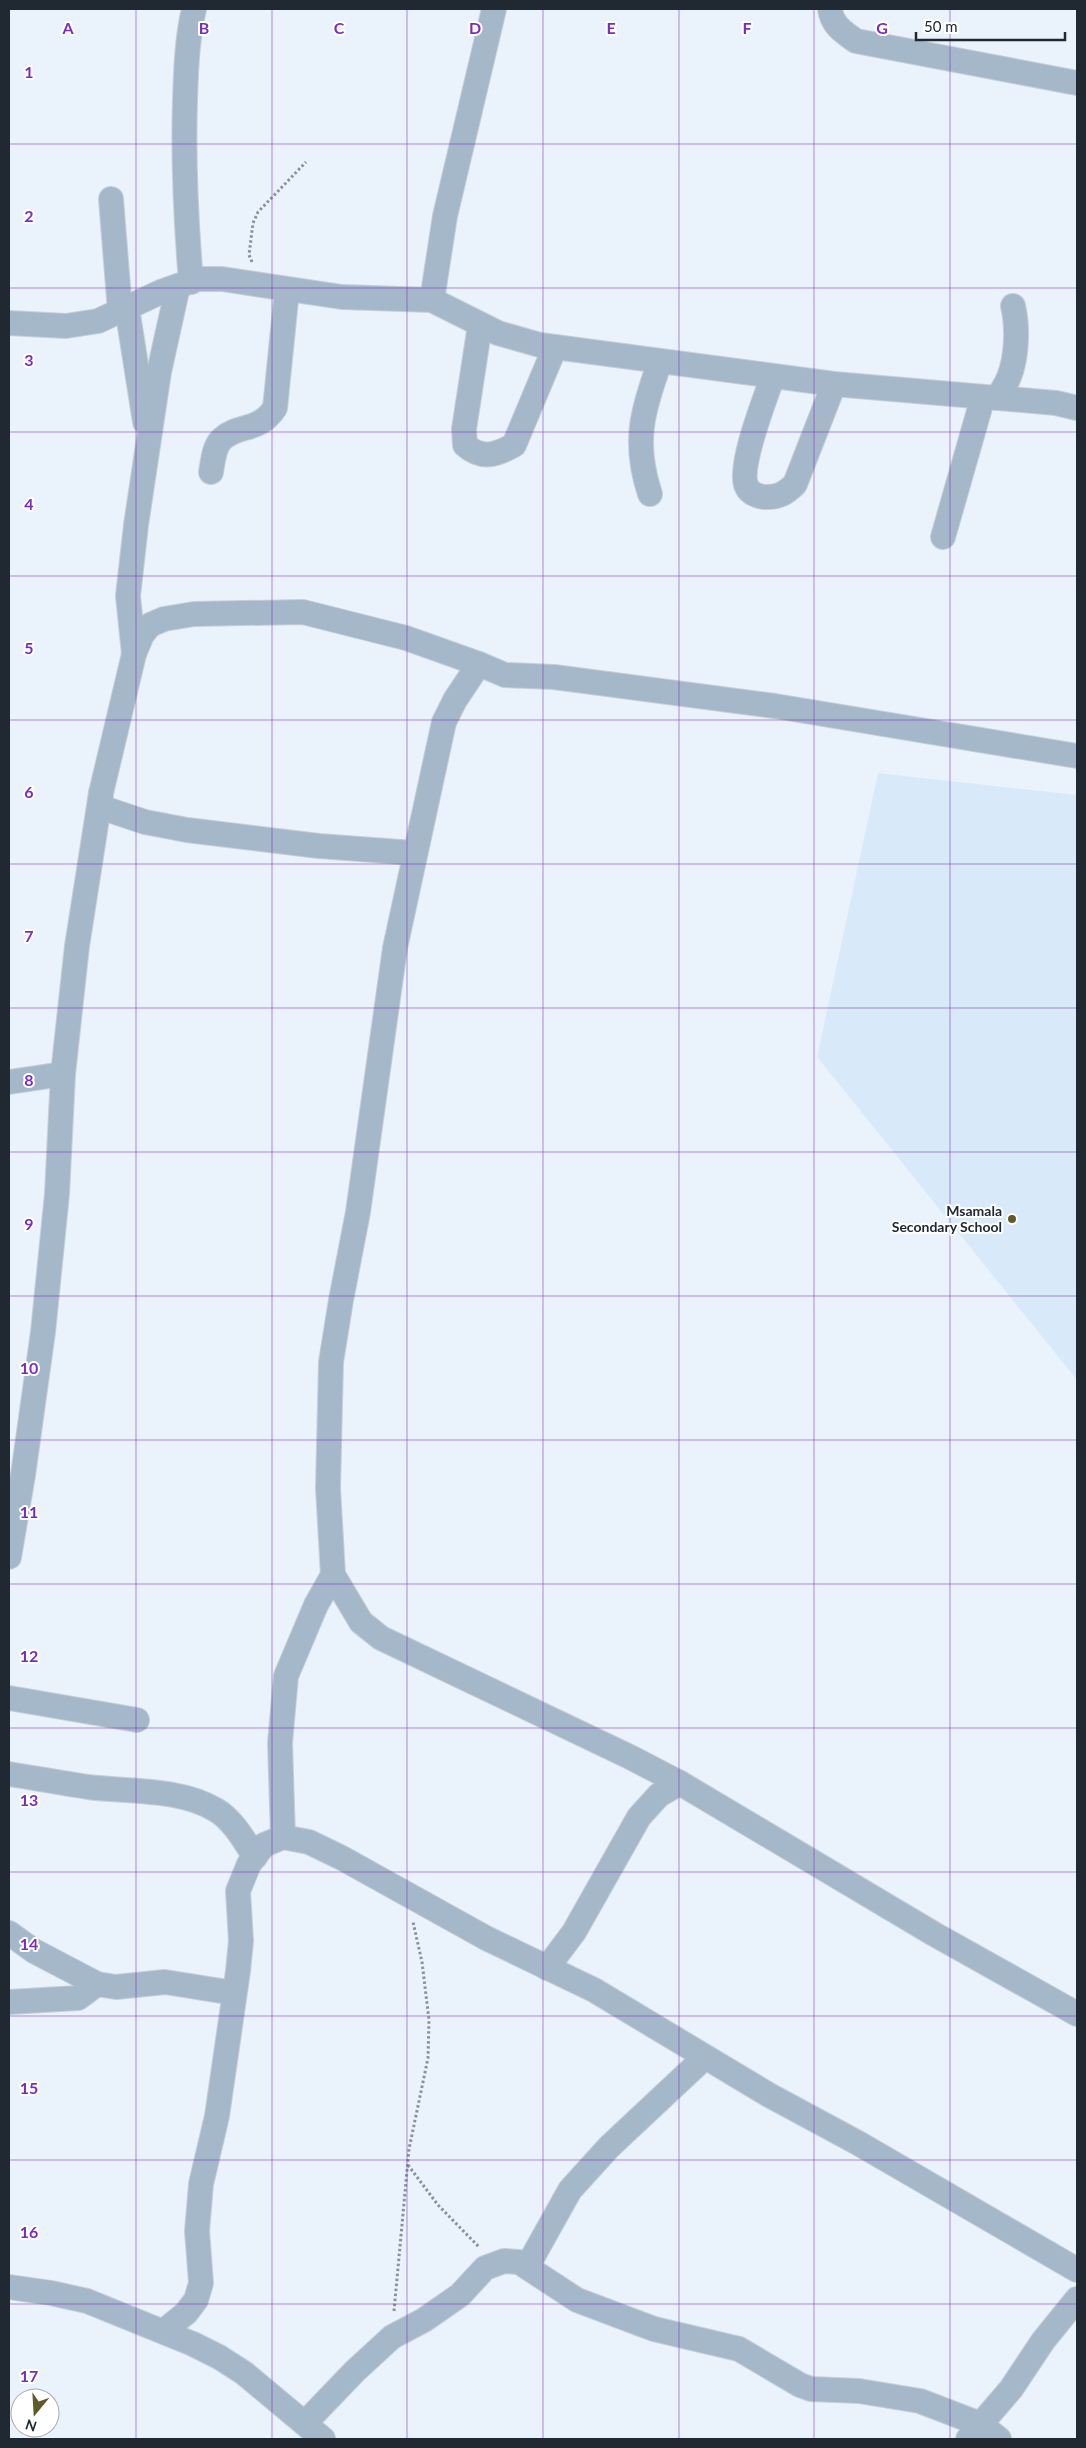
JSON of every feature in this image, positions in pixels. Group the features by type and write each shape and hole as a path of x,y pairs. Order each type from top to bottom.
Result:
{"street":[{"path":"134,654 128,596 148,438 159,372 185,284 184,150 186,81 194,9"},
{"path":"432,300 445,216 494,9"},
{"path":"830,9 831,19 840,30 856,41 1077,83"},
{"path":"112,199 124,309 148,438"},
{"path":"9,324 66,326 98,321 198,279 222,279 342,297 432,300 498,333 555,347 834,384 1056,403 1077,408"},
{"path":"211,472 215,451 222,439 267,420 275,408 277,288"},
{"path":"943,537 990,398 1009,378 1015,329 1013,306"},
{"path":"480,325 464,429 465,445 474,453 489,455 502,452 514,445 555,347"},
{"path":"650,494 642,470 639,438 647,398 660,362"},
{"path":"773,376 752,440 745,471 746,486 755,495 768,497 776,497 787,492 795,484 834,384"},
{"path":"9,1557 24,1475 43,1332 57,1194 63,1074 77,946 101,793 134,654 142,635 150,625 164,619 194,614 303,612 406,638 505,675 554,677 776,706 1077,756"},
{"path":"479,664 455,700 444,722 414,853 395,948 358,1212 331,1362 328,1488 333,1575 361,1622 381,1638 630,1757 680,1784 934,1934 1077,2014"},
{"path":"101,793 100,807 145,822 187,830 319,846 414,853"},
{"path":"9,1082 63,1074"},
{"path":"283,1837 280,1743 286,1676 316,1605 333,1575"},
{"path":"9,1698 137,1720"},
{"path":"9,1774 88,1787 166,1794 194,1801 217,1810 237,1830 255,1857"},
{"path":"546,1968 574,1932 639,1817 659,1794 680,1784"},
{"path":"164,2331 186,2313 196,2300 201,2283 197,2230 201,2184 217,2116 241,1941 238,1892 249,1864 264,1846 283,1837 309,1842 546,1968 611,2000 704,2058 858,2143 1077,2270"},
{"path":"9,1933 34,1951 97,1984 116,1987 165,1982 234,1993"},
{"path":"9,2002 78,1998 97,1984"},
{"path":"527,2267 570,2190 609,2147 704,2058"},
{"path":"305,2423 355,2371 392,2337 431,2315 460,2295 485,2268 504,2261 519,2262 577,2300 654,2329 739,2349 800,2385 811,2389 859,2391 920,2401 974,2431 999,2439"},
{"path":"9,2287 52,2292 87,2301 164,2331 220,2357 250,2378 323,2439"},
{"path":"974,2431 1011,2389 1042,2341 1077,2299"}],"path":[{"path":"277,288 249,255 253,224 258,212 269,199 306,162"},
{"path":"392,2337 408,2165 428,2058 429,2020 422,1962 407,1894"},
{"path":"408,2165 438,2206 495,2264"}],"shaded area":[{"name":"Msamala Secondary School","path":"878,773 1077,795 1077,1380 817,1057"}],"place":[{"name":"Msamala Secondary School","path":"1012,1219"}]}
